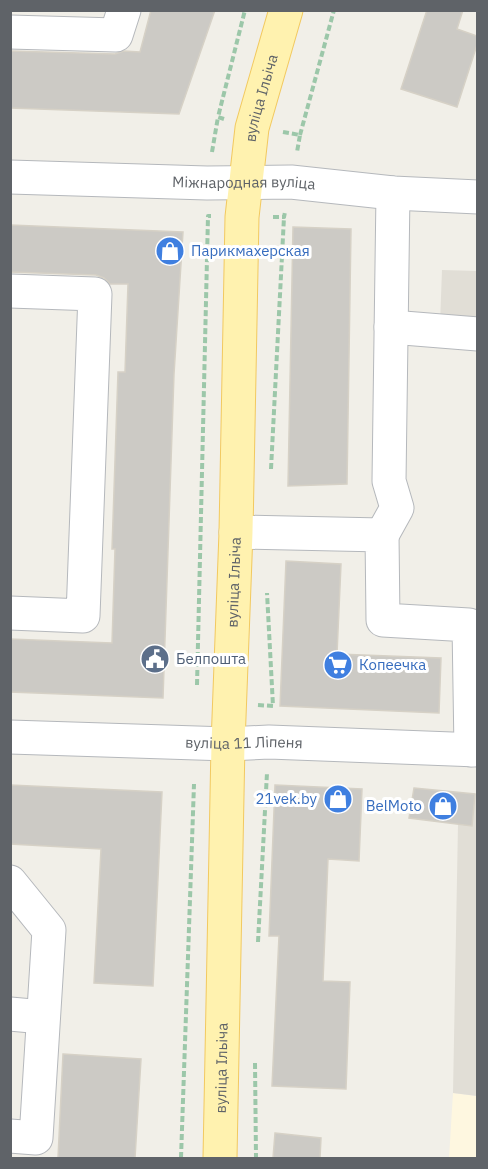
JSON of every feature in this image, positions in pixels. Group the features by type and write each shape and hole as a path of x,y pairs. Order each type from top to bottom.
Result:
{"main road":[{"name":"вуліца Ільіча","path":"220,1158 228,744 236,532 243,217 252,128 286,10"}],"street":[{"path":"10,32 116,35 124,10"},
{"name":"Міжнародная вуліца","path":"10,177 207,183 291,182 393,194 477,197"},
{"path":"393,194 389,481 397,508 382,535 383,620 469,625 474,750"},
{"path":"10,291 95,294 83,616 10,613"},
{"path":"391,327 477,334"},
{"path":"236,532 382,535"},
{"name":"вуліца 11 Ліпеня","path":"10,737 228,744 269,742 474,750"},
{"path":"10,882 49,930 36,1138 10,1136"},
{"path":"10,1014 43,1017"}],"path":[{"path":"300,135 334,10"},
{"path":"270,474 284,217"},
{"path":"257,952 273,706 267,588"},
{"path":"229,704 273,706"},
{"path":"181,1158 195,743"},
{"path":"255,1056 256,1158"}],"shaded area":[{"path":"442,270 477,271 477,326 440,324"},
{"path":"475,794 477,794 477,1096 453,1093 458,824 472,826"},
{"path":"453,1093 477,1096 477,1158 449,1158"}],"building":[{"path":"151,10 215,10 179,114 10,108 10,51 115,54 124,51 140,52"},
{"path":"427,10 463,10 457,29 477,36 477,45 457,107 401,89"},
{"path":"10,225 183,232 174,374 163,698 10,692 10,639 112,643 115,549 112,549 118,372 125,372 128,284 110,284 104,278 96,275 10,272"},
{"path":"293,227 351,229 347,484 288,486"},
{"path":"286,561 341,564 337,654 441,658 439,713 280,706"},
{"path":"10,785 162,792 153,986 94,983 101,849 10,844"},
{"path":"275,785 362,789 359,861 328,859 323,981 350,982 346,1089 272,1086 279,936 269,936"},
{"name":"BelMoto","path":"414,788 475,794 472,826 409,818"},
{"path":"63,1054 141,1059 135,1158 58,1158"},
{"path":"275,1133 321,1138 320,1158 273,1158"}],"place":[{"name":"Парикмахерская","path":"170,251"},
{"name":"Белпошта","path":"155,659"},
{"name":"Копеечка","path":"338,665"},
{"name":"21vek.by","path":"338,799"},
{"name":"BelMoto","path":"443,806"}]}
